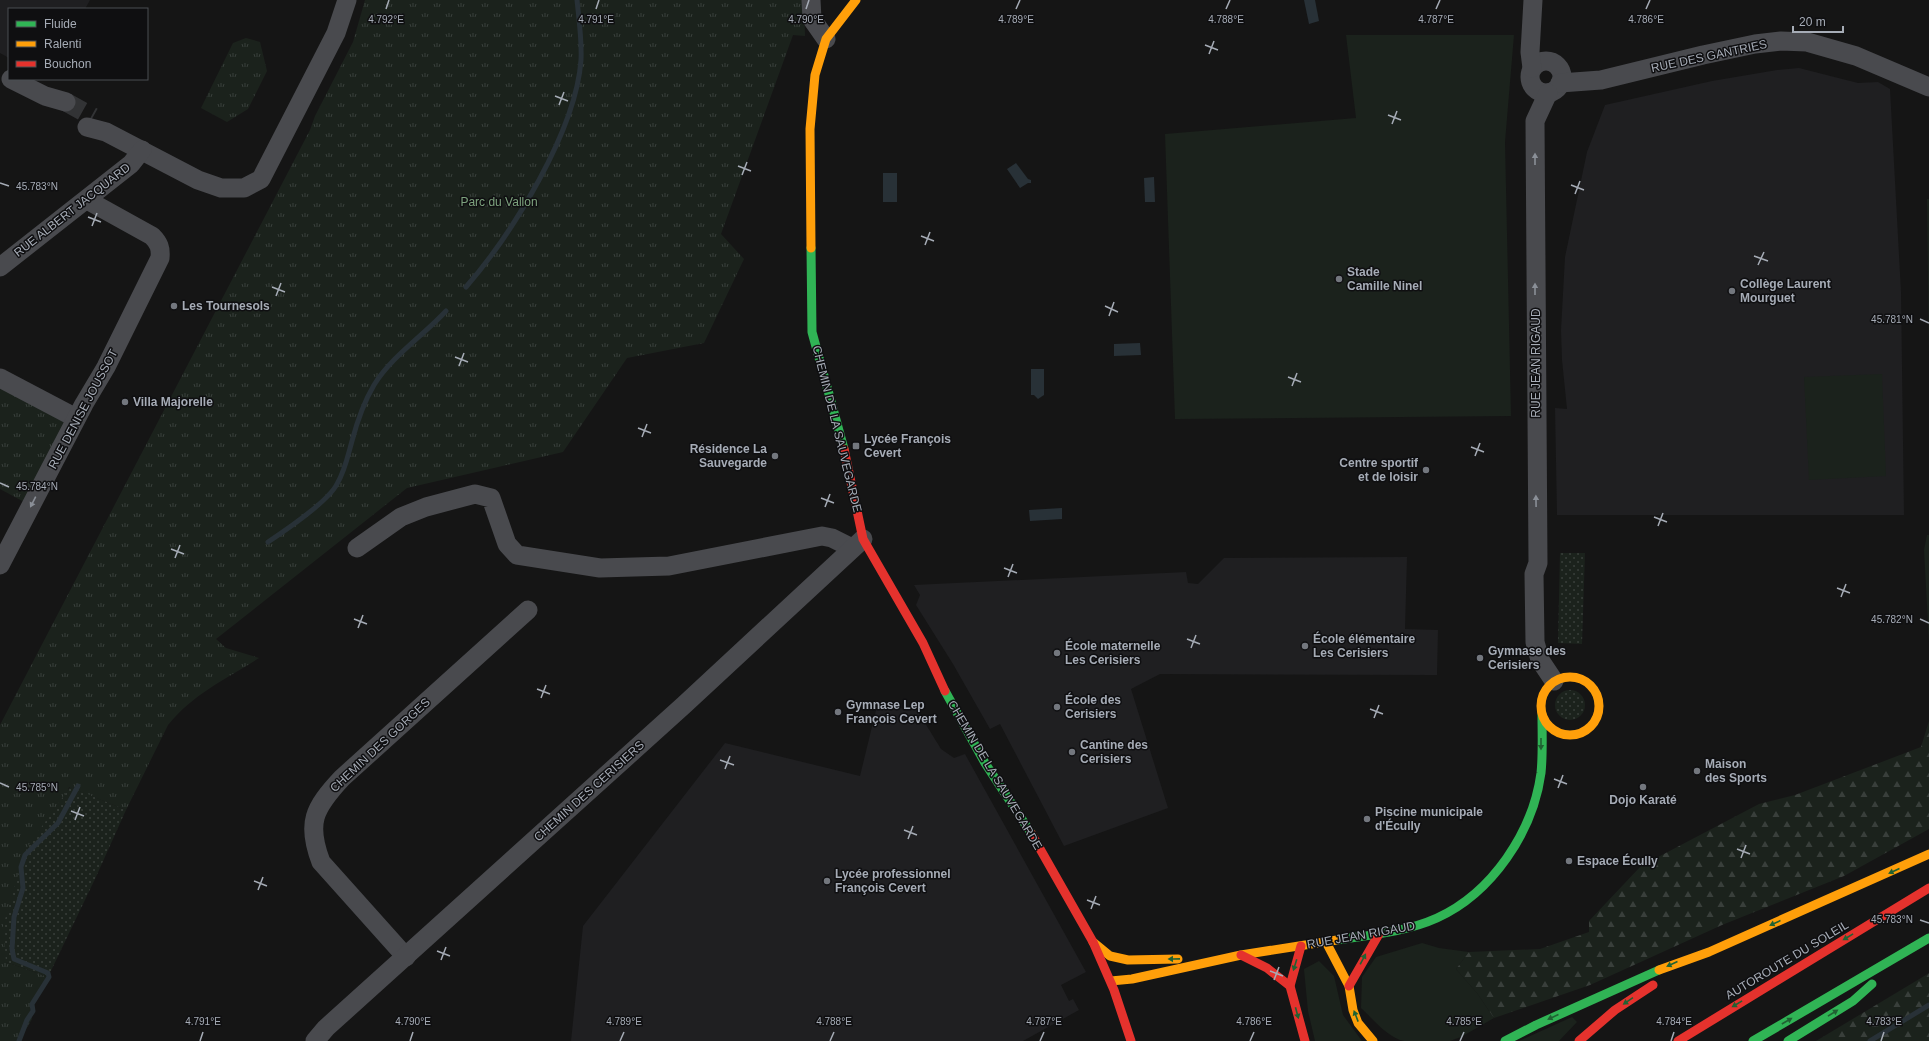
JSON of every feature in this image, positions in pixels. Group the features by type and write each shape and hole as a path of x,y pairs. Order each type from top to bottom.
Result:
{"main road":[{"name":"CHEMIN DE LA SAUVEGARDE","path":"856,0 826,39 815,75 810,129 812,332 847,461 858,544 922,643 943,688 985,763 1037,843 1093,942 1110,981 1131,1041"},
{"path":"1566,677 1583,679 1594,690 1598,697 1598,714 1590,728 1575,735 1567,735 1551,729 1542,715 1541,699 1544,691 1554,681 1566,677"},
{"name":"RUE JEAN RIGAUD","path":"1110,981 1132,979 1241,955 1379,934 1414,926 1437,918 1460,905 1488,882 1516,844 1536,797 1541,772 1542,715"},
{"name":"RUE JEAN RIGAUD","path":"1541,772 1555,744 1567,735"},
{"path":"1497,1041 1678,962 1709,952 1929,854"},
{"name":"AUTOROUTE DU SOLEIL","path":"1678,1041 1929,888"},
{"path":"1349,986 1379,934"},
{"path":"1753,1041 1929,938"},
{"name":"RUE JEAN RIGAUD","path":"1093,942 1110,956 1128,960 1184,959 1241,955"},
{"path":"1326,942 1349,986 1353,1010 1358,1023 1373,1041"},
{"path":"1301,946 1290,986 1305,1041"},
{"path":"1788,1041 1853,1001 1910,950"},
{"path":"1579,1041 1615,1010 1658,982 1709,952"},
{"path":"1241,955 1267,968 1290,986"},
{"path":"1505,1041 1536,1025"}],"street":[{"path":"90,122 106,132 198,180 221,188 244,188 261,179 336,33 347,0"},
{"path":"811,0 812,19 826,39"},
{"path":"1533,8 1530,52 1545,64 1561,73 1554,88 1542,92 1533,87 1530,80 1545,64"},
{"name":"RUE DES GANTRIES","path":"1554,88 1601,80 1755,44 1781,41 1807,42 1856,56 1929,87"},
{"path":"1545,64 1601,80"},
{"path":"14,80 45,96 63,108"},
{"name":"RUE JEAN RIGAUD","path":"1554,88 1535,121 1538,563 1534,574 1534,637 1540,660 1554,681"},
{"name":"RUE ALBERT JACQUARD","path":"0,267 131,164 142,150"},
{"name":"RUE DENISE JOUSSOT","path":"0,565 76,418 139,302 160,258 161,250 158,242 152,236 87,200"},
{"path":"0,378 76,418"},
{"path":"357,548 401,517 426,507 475,494 491,498 507,544 517,555 600,568 669,566 822,536 858,544"},
{"name":"CHEMIN DES CERISIERS","path":"315,1041 326,1028 406,957 858,544"},
{"name":"CHEMIN DES GORGES","path":"406,957 321,862 314,843 312,826 318,809 328,793 342,778 528,610"}],"shaded area":[{"path":"0,0 90,0 86,8 8,8 8,57 0,53"},
{"path":"1304,0 1315,0 1319,21 1309,24"},
{"name":"Collège Laurent Mourguet","path":"1799,68 1858,83 1878,82 1890,89 1901,292 1904,515 1557,515 1555,408 1567,409 1562,360 1561,330 1565,257 1587,152 1605,105 1712,81 1777,70"},
{"path":"1016,163 1028,179 1031,180 1031,183 1028,183 1020,188 1007,169"},
{"path":"883,173 897,173 897,202 883,202"},
{"path":"1154,177 1155,202 1145,202 1144,178"},
{"path":"1140,343 1141,355 1114,356 1114,344"},
{"path":"1031,369 1044,369 1044,395 1038,399 1034,395 1031,395"},
{"path":"1062,508 1062,519 1030,521 1029,510"},
{"name":"École des Cerisiers","path":"1407,557 1405,629 1438,630 1437,675 1160,674 1131,689 1168,808 1064,846 1000,724 990,729 953,664 916,605 920,595 914,585 1186,572 1188,583 1198,584 1224,558"},
{"name":"Lycée professionnel François Cevert","path":"877,706 917,710 941,749 954,758 965,754 1086,972 1061,985 1069,1001 1073,999 1079,1010 1023,1041 571,1041 583,926 725,743 860,776"}],"green space":[{"name":"Parc du Vallon","path":"365,0 804,0 805,36 793,35 721,234 744,259 704,343 627,358 563,452 407,488 216,639 226,648 259,658 222,680 188,704 168,725 126,810 69,787 6,962 48,977 30,1008 32,1019 19,1041 0,1041 0,725 310,130 315,116 353,42"},
{"name":"Stade Camille Ninel","path":"1346,35 1514,35 1505,142 1511,416 1175,419 1165,134 1356,118"},
{"path":"246,38 260,42 267,71 248,109 227,122 201,108 233,43"},
{"path":"1927,199 1929,199 1929,357"},
{"path":"1882,374 1886,476 1809,480 1804,377"},
{"path":"0,385 64,422 26,503 0,489"},
{"path":"1927,535 1929,535 1929,642 1924,550"},
{"path":"1560,553 1585,553 1582,644 1558,643"},
{"path":"1570,690 1581,694 1585,705 1581,716 1570,720 1559,716 1555,705 1559,694"},
{"path":"1929,721 1929,829 1844,876 1722,925 1590,985 1494,1018 1477,993 1456,969 1469,952 1540,949 1589,932 1589,921 1641,866 1759,804 1795,795 1921,747"},
{"path":"70,787 126,810 48,977 6,962 3,926 28,846"},
{"path":"1422,943 1439,948 1469,952 1456,969 1477,993 1494,1018 1461,1037 1450,1041 1404,1041 1392,1036 1361,1008 1362,977 1376,957"},
{"path":"1319,961 1334,976 1343,1015 1362,1041 1315,1041 1308,1011 1304,969"},
{"path":"1929,973 1929,1041 1816,1041 1921,978"},
{"path":"1572,1017 1577,1022 1559,1041 1519,1041"}],"waterway":[{"path":"466,287 503,239 521,211 555,149 567,118 577,88 581,60 581,38 577,0"},
{"path":"268,542 306,515 332,491 342,474 359,419 374,385 399,355 446,311"},
{"path":"19,1041 27,1020 33,1011 32,1004 49,977 48,973 14,959 12,949 14,917 23,888 21,867 25,855 58,823 78,786"},
{"path":"1870,1041 1929,1005"}],"tunnel":[{"path":"66,102 93,117"}],"traffic: fast":[{"path":"811,248 812,332 844,449"},
{"path":"945,691 985,763 1031,833"},
{"path":"1337,940 1375,935 1425,923 1457,907 1492,877 1507,858 1519,838 1529,817 1536,795 1542,766 1542,715"},
{"path":"1753,1041 1929,938"},
{"path":"1505,1041 1536,1025 1659,970"},
{"path":"1788,1041 1853,1001 1872,984"}],"traffic: slow":[{"path":"811,248 810,129 815,75 826,39 856,0"},
{"path":"1564,677 1576,677 1591,685 1599,700 1599,706 1599,712 1591,727 1576,735 1564,735 1549,727 1541,712 1541,700 1549,685 1564,677"},
{"path":"1659,970 1709,952 1929,854"},
{"path":"1111,981 1132,979 1241,955 1337,940"},
{"path":"1093,942 1110,956 1128,960 1178,959"},
{"path":"1326,942 1349,986 1353,1010 1358,1023 1373,1041"}],"traffic: jam":[{"path":"844,449 863,539 923,643 945,691"},
{"path":"1031,833 1093,942 1114,990 1131,1041"},
{"path":"1678,1041 1929,888"},
{"path":"1349,986 1379,934"},
{"path":"1301,946 1290,986 1305,1041"},
{"path":"1241,955 1267,968 1290,986"},
{"path":"1579,1041 1615,1010 1653,985"}],"place":[{"name":"Stade Camille Ninel","path":"1339,279"},
{"name":"Collège Laurent Mourguet","path":"1732,291"},
{"name":"Les Tournesols","path":"174,306"},
{"name":"Villa Majorelle","path":"125,402"},
{"name":"Lycée François Cevert","path":"856,446"},
{"name":"Résidence La Sauvegarde","path":"775,456"},
{"name":"Centre sportif et de loisir","path":"1426,470"},
{"name":"École élémentaire Les Cerisiers","path":"1305,646"},
{"name":"École maternelle Les Cerisiers","path":"1057,653"},
{"name":"Gymnase des Cerisiers","path":"1480,658"},
{"name":"École des Cerisiers","path":"1057,707"},
{"name":"Gymnase Lep François Cevert","path":"838,712"},
{"name":"Cantine des Cerisiers","path":"1072,752"},
{"name":"Maison des Sports","path":"1697,771"},
{"name":"Dojo Karaté","path":"1643,787"},
{"name":"Piscine municipale d'Écully","path":"1367,819"},
{"name":"Espace Écully","path":"1569,861"},
{"name":"Lycée professionnel François Cevert","path":"827,881"}]}
